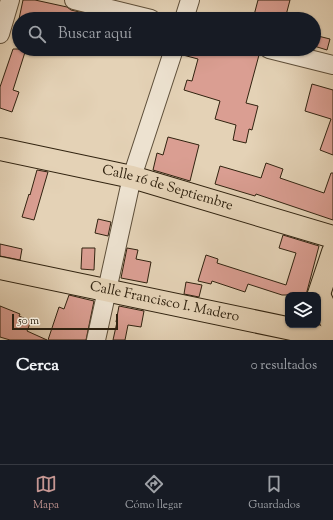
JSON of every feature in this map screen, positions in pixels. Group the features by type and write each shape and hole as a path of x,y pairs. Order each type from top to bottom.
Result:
{"main road":[{"name":"Calle 16 de Septiembre","path":"0,149 132,177 333,237"},
{"path":"319,292 333,252"},
{"name":"Calle Francisco I. Madero","path":"0,268 306,332 327,340"},
{"path":"321,302 333,325"}],"street":[{"path":"0,34 10,0"},
{"path":"74,0 123,12"},
{"path":"186,12 190,0"},
{"path":"96,340 132,177 172,56"},
{"path":"297,56 333,65"}],"building":[{"path":"23,0 35,0 67,7 71,10 79,12 20,12"},
{"path":"258,0 290,0 287,12 255,12"},
{"path":"321,37 330,39 327,50 321,48"},
{"path":"12,52 12,56 24,56 13,90 19,92 12,112 0,108 0,87"},
{"path":"187,56 259,56 246,103 258,106 252,130 249,129 246,143 233,140 236,125 215,119 220,101 184,90 187,80 192,81 198,59"},
{"path":"312,84 333,90 333,155 320,150 331,119 305,111"},
{"path":"168,137 199,145 190,181 153,170 157,153 163,155"},
{"path":"266,163 283,169 280,178 324,193 331,173 333,173 333,220 256,194 255,196 215,184 220,166 261,178"},
{"path":"37,170 48,172 34,220 22,217"},
{"path":"98,219 111,222 108,236 95,233"},
{"path":"283,235 319,246 307,292 285,292 285,295 282,295 248,284 245,292 212,281 211,284 198,281 206,255 218,259 217,263 286,285 296,253 279,248"},
{"path":"0,244 22,249 20,260 0,256"},
{"path":"82,248 95,248 94,270 81,269"},
{"path":"127,248 138,250 136,259 151,262 147,283 121,278"},
{"path":"186,282 202,285 199,297 184,294"},
{"path":"69,295 94,301 86,340 48,340 59,307 64,309"},
{"path":"0,306 20,314 19,316 31,321 27,331 47,340 10,340 0,337"},
{"path":"119,306 144,311 141,327 128,325 125,340 113,340 117,322"}]}
